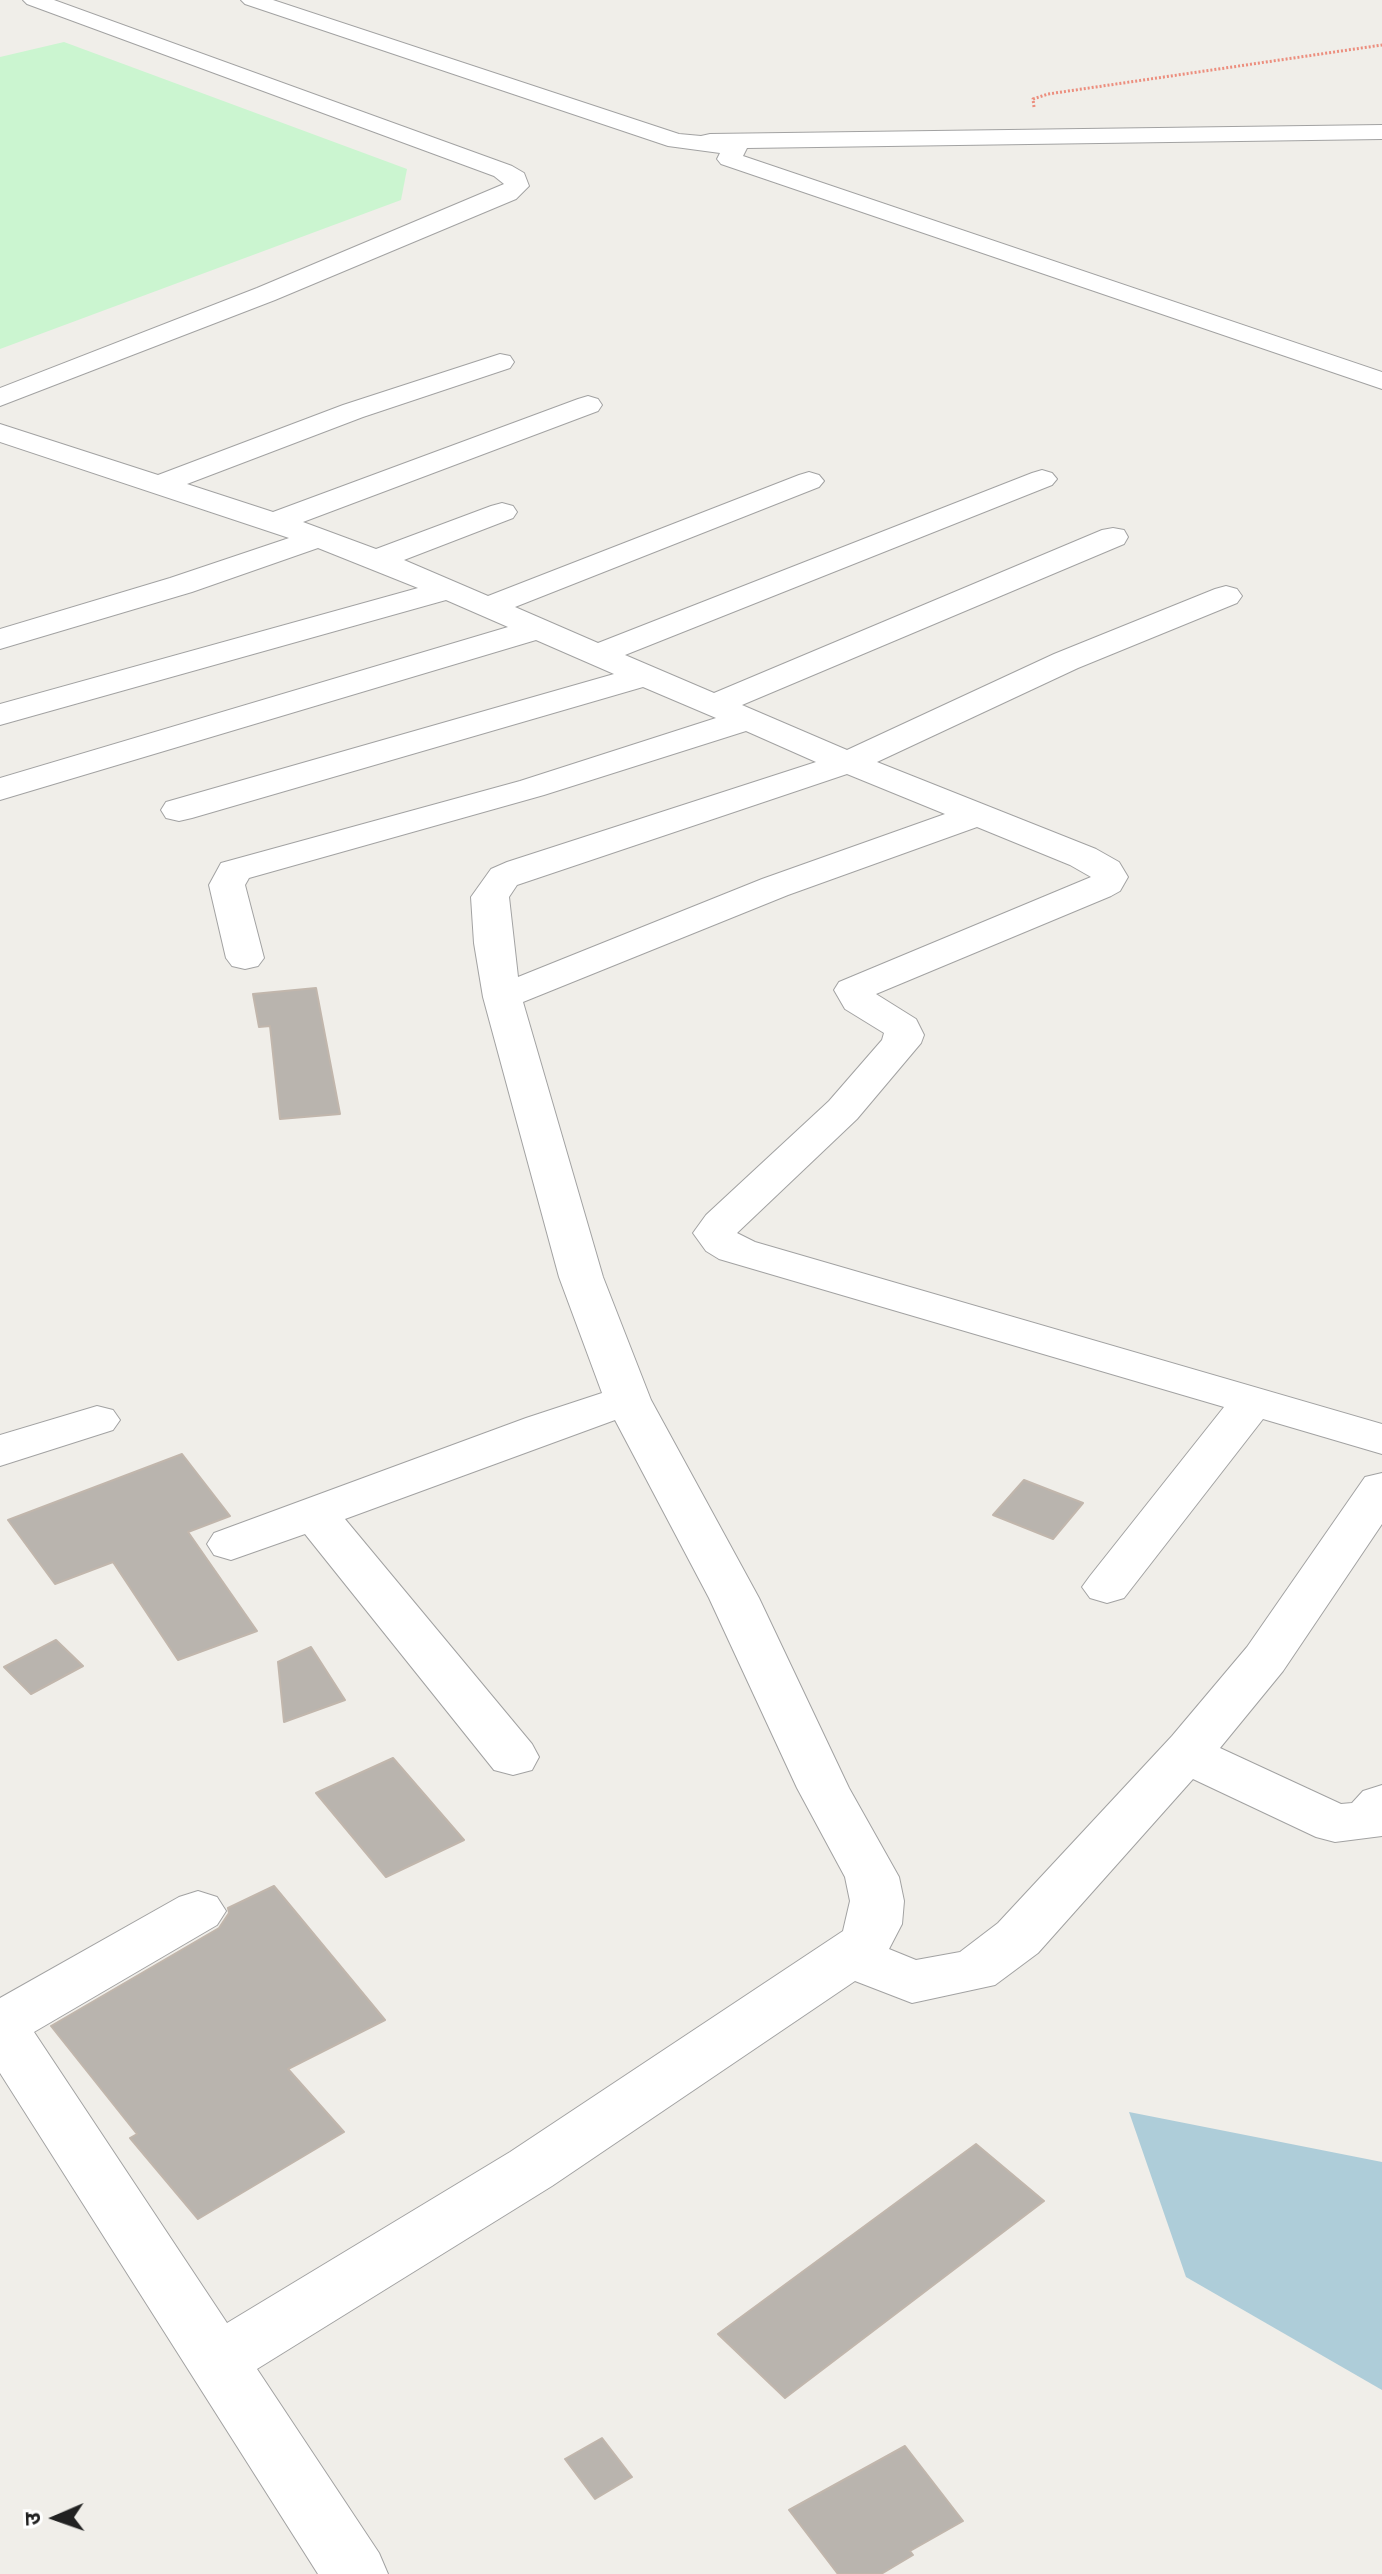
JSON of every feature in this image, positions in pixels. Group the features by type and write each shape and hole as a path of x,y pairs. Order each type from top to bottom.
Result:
{"street":[{"path":"252,0 676,141 735,147 729,159 1382,381"},
{"path":"32,11 119,55"},
{"path":"32,11 396,130 503,171 515,178 517,186"},
{"path":"676,141 1382,132"},
{"path":"462,187 517,186"},
{"path":"0,398 391,243 507,194 517,186"},
{"path":"304,251 347,233"},
{"path":"215,287 245,275"},
{"path":"160,484 353,411 500,362"},
{"path":"274,522 588,405"},
{"path":"0,433 274,522 376,560 849,762 1083,857 1106,870 1110,877 1107,883 857,986 853,990 859,1001 902,1027 904,1035 901,1043 843,1110 715,1233 719,1241 739,1251 1382,1439"},
{"path":"598,654 1042,479"},
{"path":"487,607 809,481"},
{"path":"376,560 502,512"},
{"path":"715,704 1113,537"},
{"path":"0,639 181,585 318,538"},
{"path":"0,715 448,590"},
{"path":"218,2361 531,2169 863,1945 874,1924 877,1901 872,1877 823,1788 734,1598 628,1400 581,1277 502,997 490,897 504,877 849,762 1066,661 1226,596"},
{"path":"0,789 540,628"},
{"path":"179,810 647,675"},
{"path":"245,958 227,885 234,871 532,788 749,719"},
{"path":"502,997 737,902 977,815"},
{"path":"231,1544 542,1428 628,1400"},
{"path":"1107,1587 1254,1400"},
{"path":"0,1451 97,1420"},
{"path":"849,1955 912,1982 975,1970 1018,1938 1185,1753 1274,1646 1382,1488"},
{"path":"315,1513 513,1757"},
{"path":"1185,1753 1335,1823 1367,1821 1382,1804"},
{"path":"198,1911 0,2026 355,2574"}],"path":[{"path":"1048,137 1034,105 1037,96 1382,45"}],"green space":[{"path":"64,42 407,169 401,200 0,349 0,57"}],"water":[{"path":"1129,2112 1382,2162 1382,2390 1186,2277"}],"building":[{"path":"316,988 340,1114 280,1119 270,1026 259,1027 253,994"},
{"path":"182,1454 230,1516 188,1532 257,1631 178,1660 113,1562 55,1584 8,1520"},
{"path":"1024,1480 1083,1503 1053,1539 993,1515"},
{"path":"56,1640 83,1666 31,1694 4,1667"},
{"path":"311,1647 345,1700 284,1722 278,1662"},
{"path":"393,1758 464,1840 386,1877 316,1793"},
{"path":"274,1886 385,2020 288,2069 344,2132 198,2219 130,2138 137,2134 51,2026 219,1928 229,1913 228,1908"},
{"path":"976,2144 1044,2201 785,2398 718,2334"},
{"path":"602,2438 632,2477 595,2499 565,2459"},
{"path":"905,2446 963,2521 910,2551 913,2555 881,2574 838,2574 789,2510"}]}
